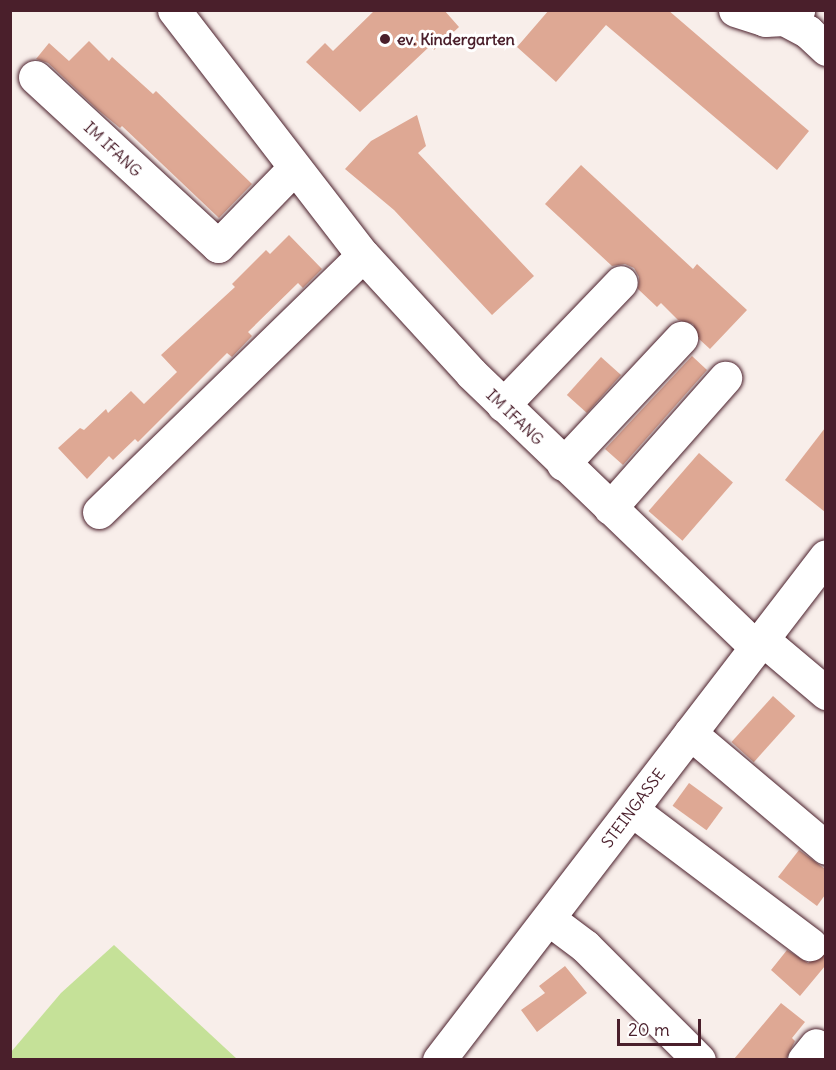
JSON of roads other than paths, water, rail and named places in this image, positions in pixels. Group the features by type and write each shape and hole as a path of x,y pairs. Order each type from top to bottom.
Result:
{"street":[{"name":"IM IFANG","path":"174,10 363,255 503,405 609,507 759,643 825,693"},
{"path":"735,10 765,20 791,15 825,49"},
{"name":"IM IFANG","path":"35,77 218,246 294,168"},
{"path":"99,512 363,255"},
{"path":"503,405 621,282"},
{"path":"563,464 681,338"},
{"path":"609,507 725,378"},
{"name":"STEINGASSE","path":"439,1059 825,556"},
{"path":"690,733 825,848"},
{"path":"632,810 810,944"},
{"path":"549,918 585,946 699,1059"}],"place":[{"name":"ev. Kindergarten","path":"385,39"}]}
